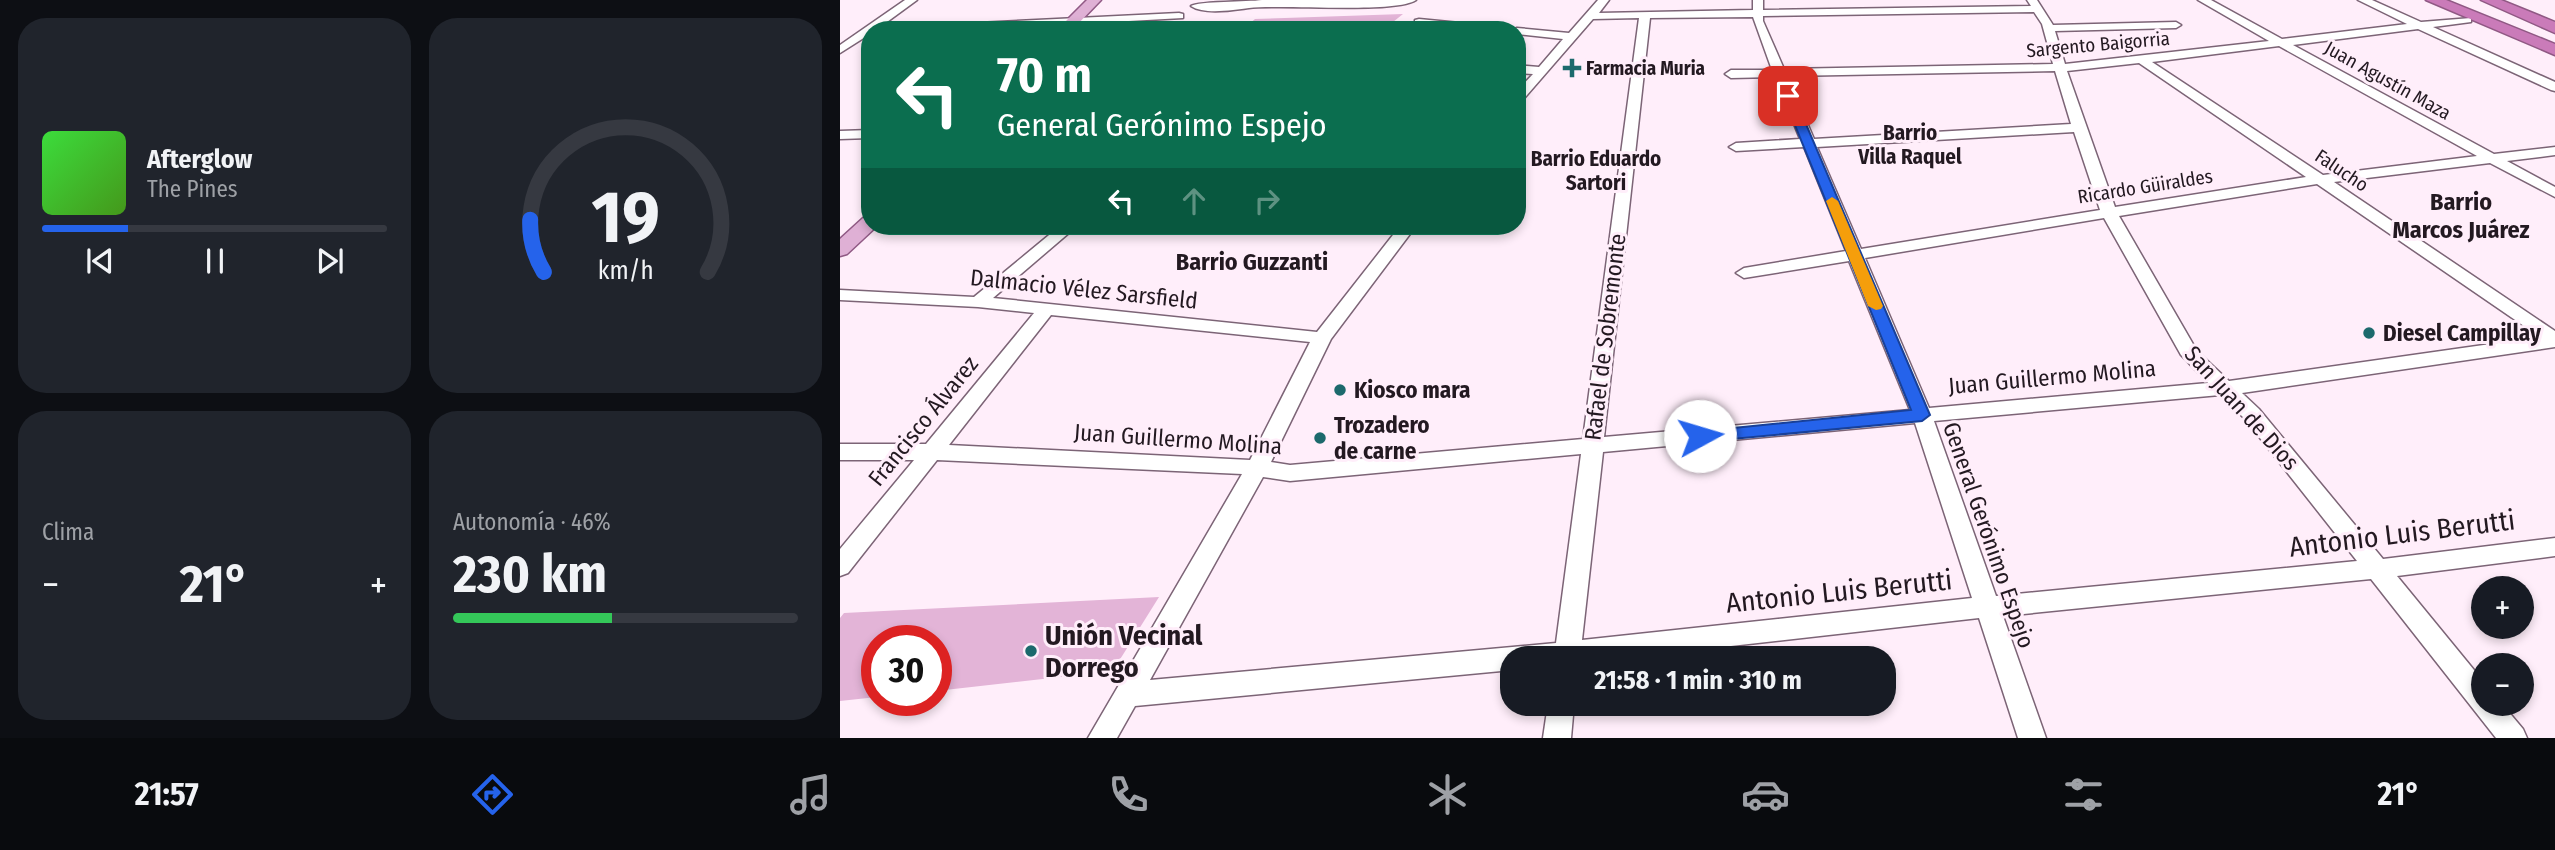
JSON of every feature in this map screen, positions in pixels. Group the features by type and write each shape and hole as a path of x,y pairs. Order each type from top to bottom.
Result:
{"highway":[{"path":"2433,0 2555,50"},
{"path":"2447,0 2555,42"},
{"path":"2468,0 2555,34"},
{"path":"2488,0 2555,28"}],"main road":[{"path":"1072,21 1094,0"},
{"path":"840,250 861,230"}],"street":[{"path":"882,21 912,0"},
{"path":"1171,21 1206,0"},
{"path":"1196,6 1230,7 1271,2 1379,4 1411,0"},
{"path":"1526,89 1604,0"},
{"name":"Juan Agustín Maza","path":"2203,0 2555,193"},
{"path":"2362,0 2555,88"},
{"path":"1591,16 1645,16 1757,7 2035,5"},
{"name":"San Juan de Dios","path":"2035,5 2049,28 2079,128 2109,213 2190,355 2252,414 2471,686"},
{"name":"General Gerónimo Espejo","path":"1757,7 1779,73 1922,415 2032,738"},
{"path":"1117,21 1179,16"},
{"name":"Rafael de Sobremonte","path":"1568,646 1645,16"},
{"name":"Sargento Baigorria","path":"1731,74 2061,68 2467,20"},
{"path":"2049,28 2176,25"},
{"path":"840,32 861,31"},
{"path":"1526,32 1573,37"},
{"path":"840,50 861,36"},
{"name":"Falucho","path":"2140,60 2555,340"},
{"path":"1526,70 1542,71"},
{"path":"1736,147 2079,128"},
{"path":"840,135 861,134"},
{"name":"Ricardo Güiraldes","path":"1744,273 2318,179 2555,151"},
{"path":"978,302 1058,235"},
{"path":"1102,738 1256,470 1322,338 1401,235"},
{"name":"Dalmacio Vélez Sarsfield","path":"840,295 978,302 1322,338"},
{"name":"Francisco Álvarez","path":"840,566 1047,309"},
{"name":"Juan Guillermo Molina","path":"840,452 931,452 1231,465 1290,473 2225,387 2555,340"},
{"name":"Antonio Luis Berutti","path":"1646,646 1988,607 2378,569 2555,547"},
{"name":"Antonio Luis Berutti","path":"1129,694 1500,661"},
{"path":"1557,738 1560,716"},
{"name":"San Juan de Dios","path":"2495,716 2512,738"}],"shaded area":[{"path":"1403,14 1394,21 1253,21"},
{"name":"Unión Vecinal Dorrego","path":"1159,597 1119,661 1096,673 952,689 952,625 861,625 861,699 840,701 840,618 844,613"}],"slow traffic":[{"path":"1832,201 1876,306"}],"place":[{"name":"Farmacia Muria","path":"1572,68"},
{"name":"Diesel Campillay","path":"2369,333"},
{"name":"Kiosco mara","path":"1340,390"},
{"name":"Trozadero de carne","path":"1320,438"},
{"name":"Unión Vecinal Dorrego","path":"1031,651"}],"district":[{"name":"Barrio Villa Raquel","path":"1910,145"},
{"name":"Barrio Eduardo Sartori","path":"1596,171"},
{"name":"Barrio Marcos Juárez","path":"2461,216"},
{"name":"Barrio Guzzanti","path":"1252,262"}],"route":[{"path":"1700,436 1922,415 1788,96"}]}
